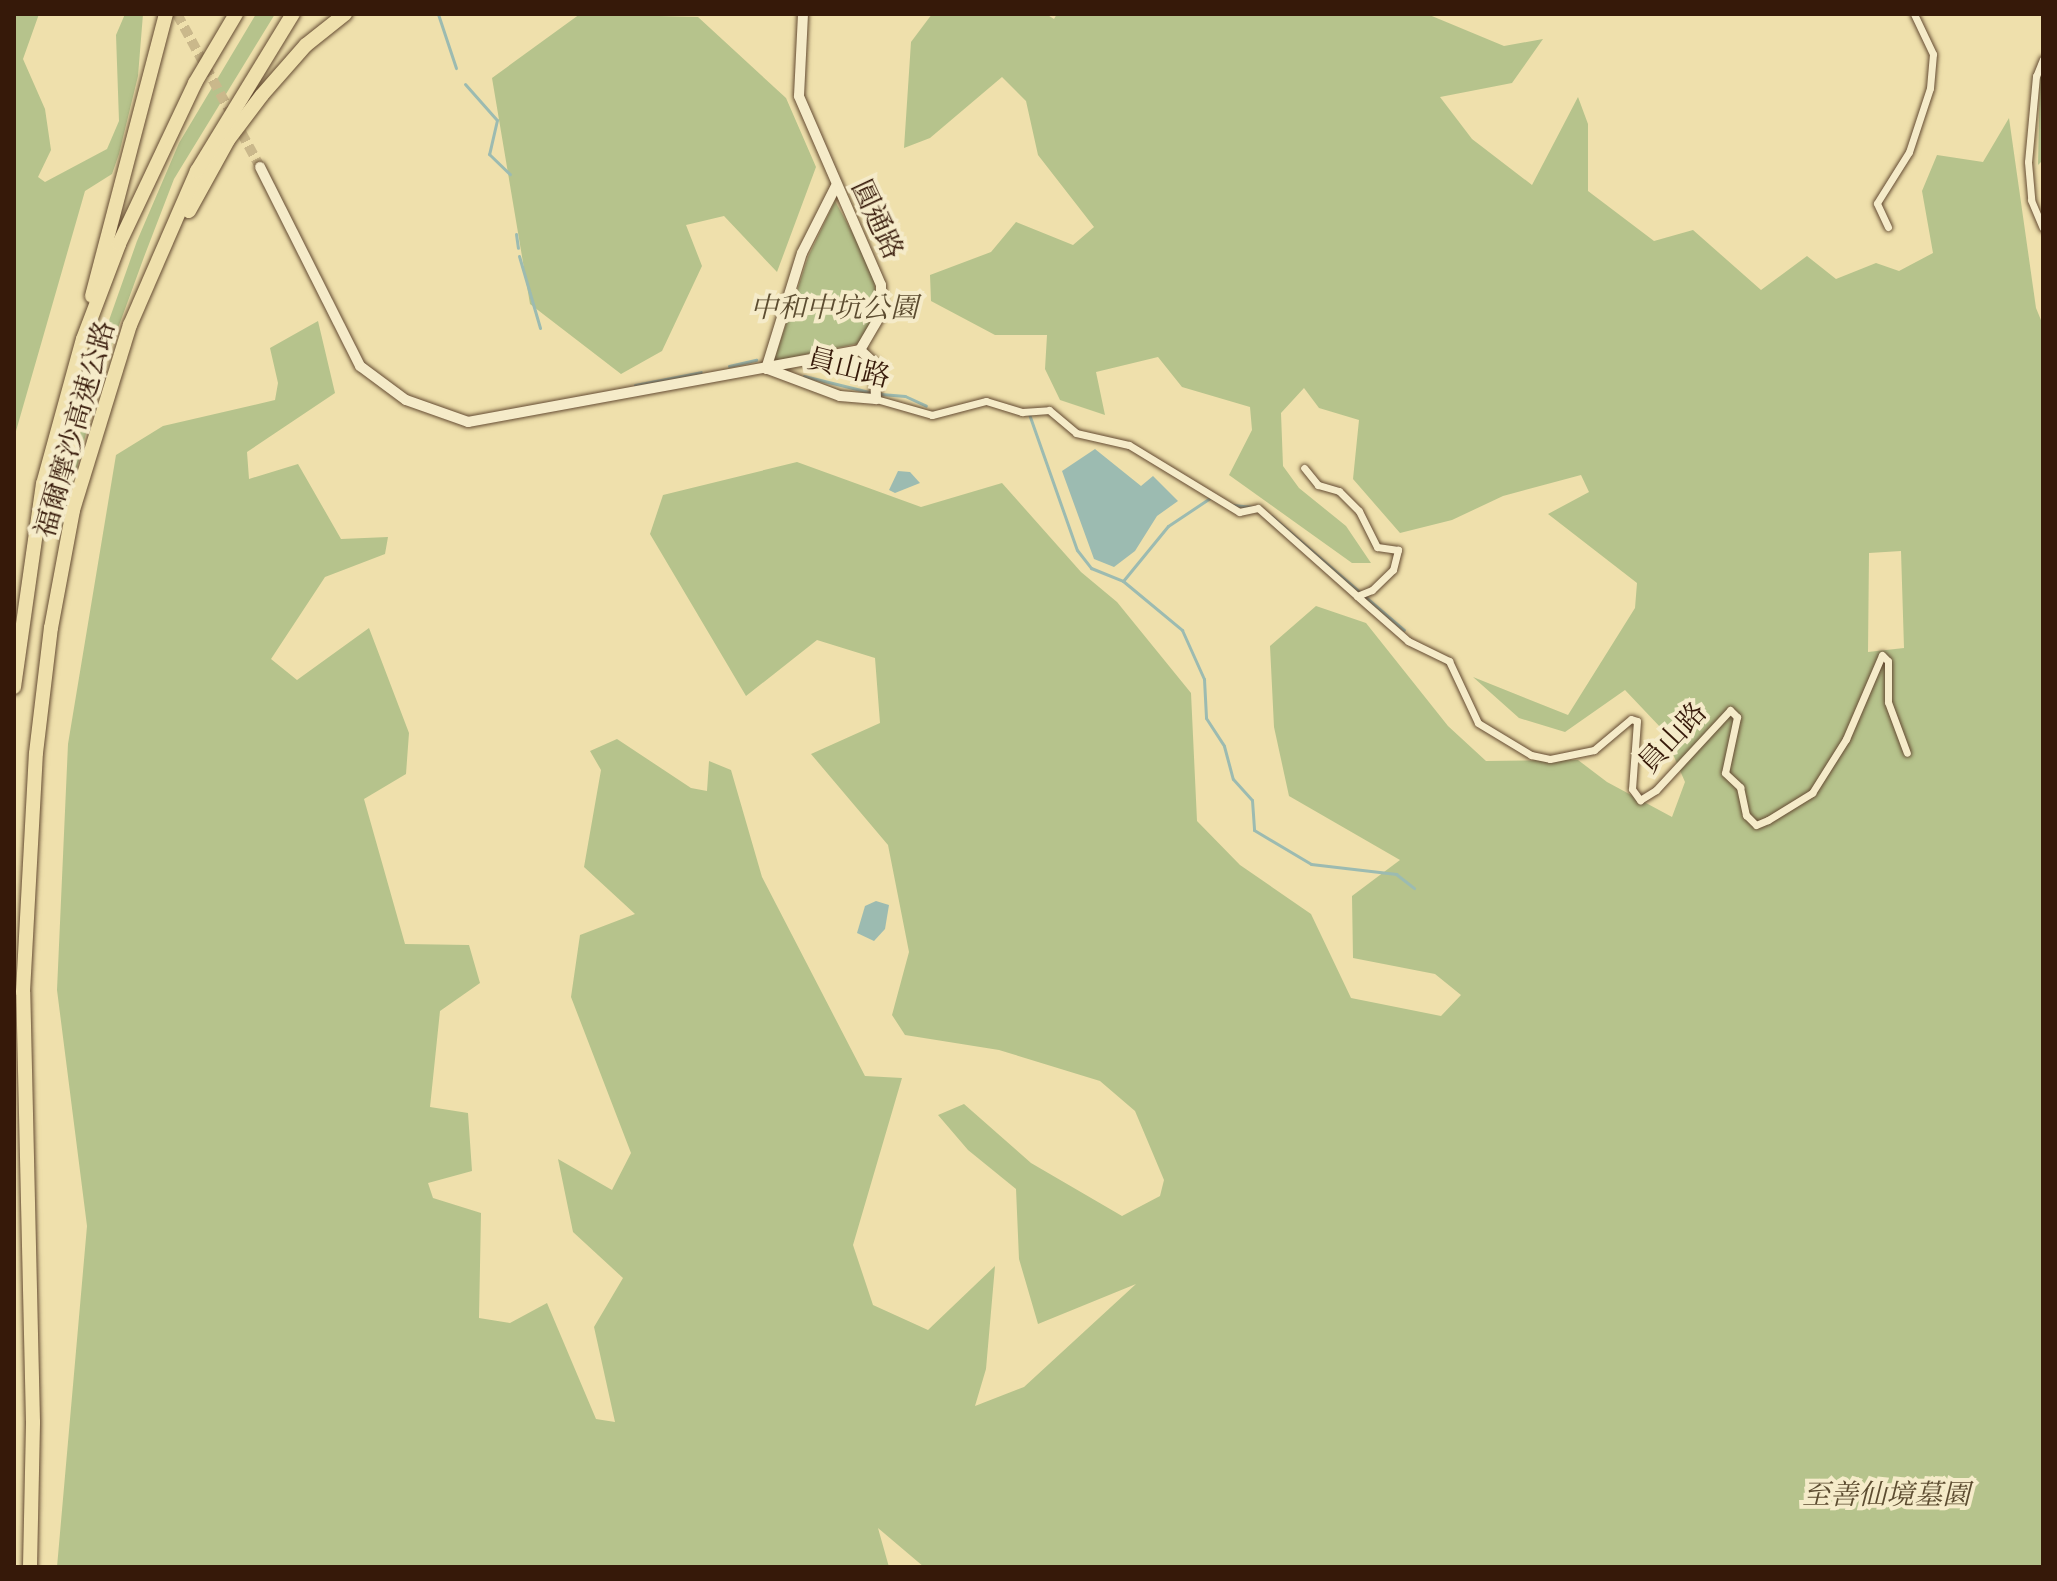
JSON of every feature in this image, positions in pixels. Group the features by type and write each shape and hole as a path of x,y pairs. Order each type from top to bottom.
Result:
{"highway":[{"name":"福爾摩沙高速公路","path":"14,687 43,484 83,339 125,231 195,83 236,14"},
{"name":"福爾摩沙高速公路","path":"30,1567 33,1422 23,992 36,753 73,510 130,325 197,171 293,14"},
{"path":"130,325 228,140 306,45 345,14"},
{"path":"83,339 99,257 148,85 160,21"}],"street":[{"name":"圓通路","path":"803,14 799,96 881,285 881,314 863,345"},
{"path":"1888,227 1877,203 1909,152 1930,88 1933,54 1914,14"},
{"path":"2043,59 2036,76 2028,162 2031,200 2043,228"},
{"name":"員山路","path":"260,167 360,366 406,400 468,422 766,369 840,396 876,394 932,415 986,401 1022,412 1049,410 1076,433 1129,445 1239,512 1258,508 1408,641 1449,661 1478,723 1531,755 1550,759 1594,750 1631,719 1637,721 1632,789 1640,800 1656,790 1730,710 1737,717 1725,773 1740,787 1746,815 1756,825 1768,820 1812,793 1846,739 1882,655 1888,661 1888,702 1907,753"},
{"path":"766,369 802,253 836,186"},
{"path":"766,369 863,345 875,364 876,394"},
{"path":"1304,468 1318,485 1339,491 1359,511 1377,547 1398,550 1393,570 1357,596"}],"green space":[{"path":"14,14 39,14 23,59 45,109 51,150 38,177 45,182 107,149 119,121 116,35 125,14 143,14 138,76 119,154 112,174 85,191 14,438"},
{"path":"256,14 275,14 174,179 102,372 60,533 95,360 137,241 179,143"},
{"path":"580,14 698,17 786,98 816,167 777,272 724,216 686,225 702,266 662,351 621,374 530,304 492,78"},
{"name":"至善仙境墓園","path":"932,14 1046,14 1054,19 1057,14 1427,14 1504,46 1543,39 1512,83 1440,97 1472,139 1532,185 1578,97 1588,124 1588,191 1654,241 1693,230 1761,290 1807,256 1836,279 1876,263 1899,271 1933,253 1922,191 1937,155 1983,162 2009,118 2036,308 2043,325 2043,1567 924,1567 878,1528 889,1567 57,1567 87,1226 57,990 68,744 116,455 163,426 275,400 278,383 270,348 318,321 335,393 247,452 249,479 298,464 341,539 388,537 385,554 325,577 271,659 297,680 369,628 409,733 406,774 364,799 405,944 469,945 480,983 440,1011 430,1107 468,1113 472,1171 428,1183 433,1198 481,1213 479,1318 510,1323 547,1303 596,1419 615,1422 594,1327 623,1278 573,1232 558,1159 612,1190 631,1153 571,997 580,935 635,914 584,867 601,770 590,751 617,739 691,788 707,791 709,761 731,770 762,877 865,1076 902,1078 853,1245 873,1305 928,1330 995,1266 986,1369 975,1406 1024,1387 1136,1284 1038,1324 1019,1259 1016,1189 968,1150 938,1115 964,1104 1031,1163 1122,1216 1160,1196 1164,1180 1135,1111 1100,1081 999,1050 905,1035 892,1015 909,952 888,845 811,754 880,723 875,658 817,640 746,696 650,534 663,495 797,462 921,507 1002,483 1081,572 1117,602 1191,693 1197,821 1240,865 1311,914 1351,998 1441,1016 1461,995 1435,974 1353,958 1352,896 1400,860 1289,796 1274,727 1270,646 1316,606 1366,623 1448,726 1486,761 1578,760 1607,782 1672,817 1685,782 1662,729 1625,690 1565,732 1519,718 1473,677 1568,715 1635,608 1637,583 1548,514 1589,492 1581,475 1503,496 1452,520 1400,533 1353,479 1359,420 1319,408 1304,388 1281,413 1283,466 1299,488 1346,526 1371,563 1352,563 1229,475 1252,430 1250,407 1182,387 1158,357 1096,372 1105,415 1060,400 1045,369 1047,335 995,335 931,301 930,275 991,252 1016,222 1073,245 1094,227 1038,155 1026,101 1002,77 930,138 904,148 911,42","holes":["1901,551 1904,648 1868,652 1869,553"]},
{"path":"2043,71 2043,160 2038,165 2040,78"},
{"name":"中和中坑公園","path":"835,201 873,270 877,306 870,341 774,361 808,257"}],"water":[{"path":"1095,449 1141,486 1153,476 1178,501 1157,516 1135,551 1114,567 1094,559 1062,471"},
{"path":"898,471 910,472 920,483 895,493 889,490"},
{"path":"876,901 889,905 885,929 874,941 857,933 865,906"}],"waterway":[{"path":"438,14 456,68"},
{"path":"465,84 497,120 489,154 510,174"},
{"path":"516,234 518,248"},
{"path":"519,256 540,328"},
{"path":"729,366 756,360"},
{"path":"635,385 701,372"},
{"path":"804,376 873,393"},
{"path":"881,394 905,396 926,406"},
{"path":"1029,414 1077,550 1091,568 1123,581 1182,630 1204,679 1206,718 1224,746 1233,779 1252,800 1254,830 1311,864 1396,874 1414,888"},
{"path":"1123,581 1168,526 1210,498"},
{"path":"1233,505 1253,507"},
{"path":"1271,516 1404,630"}],"tunnel":[{"path":"177,14 260,167"}]}
